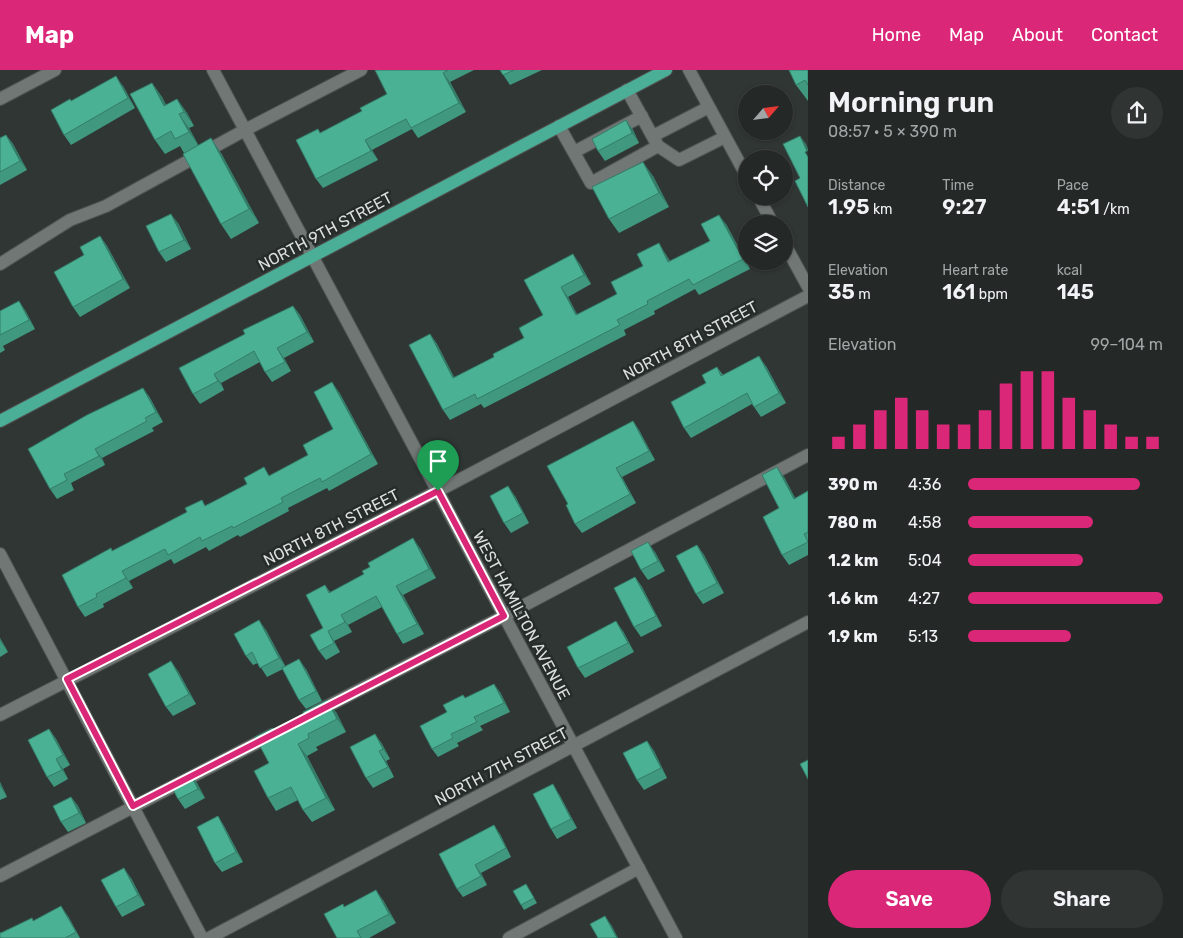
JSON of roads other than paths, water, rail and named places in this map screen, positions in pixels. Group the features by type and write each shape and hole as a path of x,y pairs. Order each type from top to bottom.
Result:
{"main road":[{"name":"NORTH 9TH STREET","path":"0,421 666,70"}],"street":[{"path":"0,99 55,70"},
{"name":"WEST HAMILTON AVENUE","path":"213,70 676,938"},
{"path":"0,264 70,220 106,206 360,70"},
{"path":"690,70 738,161"},
{"path":"627,90 656,141 679,160 725,137"},
{"path":"559,126 591,183 709,107"},
{"path":"574,152 642,116"},
{"path":"793,260 808,287"},
{"name":"NORTH 8TH STREET","path":"0,715 67,679 438,491 808,296"},
{"path":"301,720 504,616 808,455"},
{"path":"0,554 202,938"},
{"name":"NORTH 7TH STREET","path":"209,938 808,622"},
{"path":"0,876 284,729"},
{"path":"509,938 639,868"}]}
